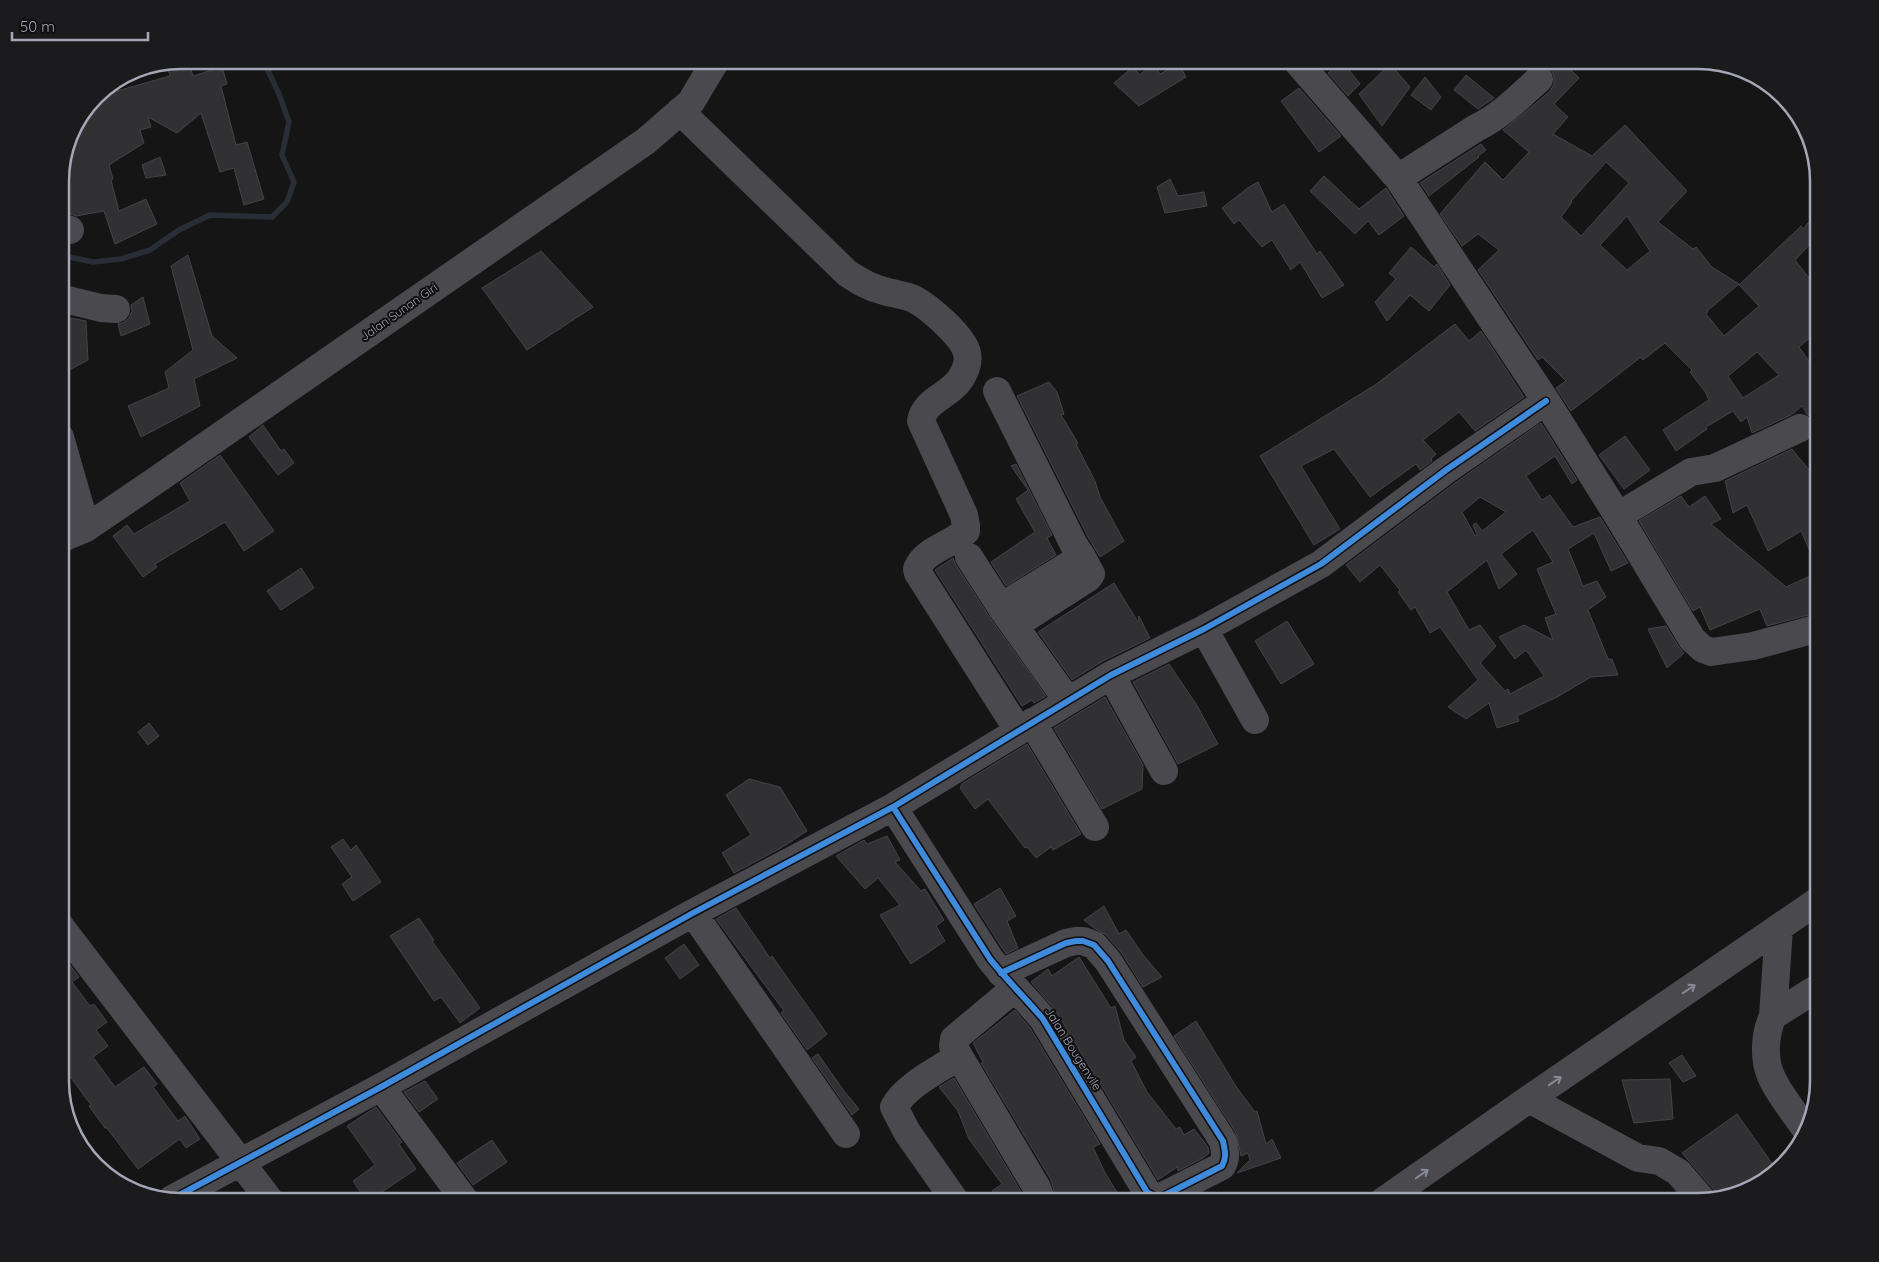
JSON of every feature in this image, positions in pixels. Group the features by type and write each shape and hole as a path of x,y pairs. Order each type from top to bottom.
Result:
{"street":[{"name":"Jalan Sunan Giri","path":"69,535 86,528 646,142 690,102 710,69"},
{"path":"1304,69 1398,178 1546,401 1692,639 1703,649 1711,652 1745,647 1810,630"},
{"path":"1398,178 1476,128 1490,122 1539,79"},
{"path":"680,110 847,273 864,285 914,299 939,318 956,335 967,351 968,365 961,380 951,390 926,408 922,414 921,421 964,515 966,531 921,562 917,569 918,574 1095,826"},
{"path":"69,300 101,308 116,309"},
{"path":"997,391 1074,545 1091,574 1088,578 1008,616"},
{"path":"183,1193 381,1087 693,913 894,807 1111,675 1204,629 1321,564 1446,470 1546,401"},
{"path":"1618,516 1692,472 1715,468 1800,428"},
{"path":"69,468 86,528"},
{"path":"969,557 1068,701"},
{"path":"1204,629 1255,720"},
{"path":"1111,675 1164,771"},
{"name":"Jalan Bougenvile","path":"894,807 990,960 1043,1020 1148,1193"},
{"path":"1395,1193 1810,906"},
{"path":"693,913 846,1134"},
{"path":"1778,928 1773,1016 1769,1024 1767,1038 1767,1060 1771,1076 1802,1125"},
{"path":"69,938 264,1193"},
{"name":"Jalan Bougenvile","path":"1008,980 1066,943 1083,941 1094,945 1108,961 1223,1141 1226,1160 1222,1166 1169,1193"},
{"path":"1008,980 954,1039 952,1046 1038,1193"},
{"path":"1773,1016 1810,993"},
{"path":"950,1193 907,1132 894,1107 898,1099 912,1087 958,1057"},
{"path":"381,1087 459,1193"},
{"path":"1529,1099 1638,1158 1659,1161 1678,1172 1696,1193"}],"building":[{"path":"191,69 193,76 216,69 223,69 227,84 221,86 236,145 247,142 264,199 244,205 234,168 220,172 201,113 177,133 148,117 151,127 140,130 144,143 109,165 119,211 146,199 157,224 115,244 104,211 76,216 69,213 69,174 77,138 92,113 113,92 170,76 168,70"},
{"path":"1131,69 1135,69 1140,75 1146,69 1157,69 1160,74 1170,69 1182,69 1186,77 1139,106 1114,83"},
{"path":"1333,69 1348,69 1360,84 1348,96 1328,73"},
{"path":"1385,69 1394,69 1410,87 1382,126 1359,94"},
{"path":"1551,69 1570,69 1579,78 1554,104 1568,117 1553,134 1592,156 1625,125 1687,191 1658,222 1693,249 1696,247 1712,267 1739,284 1707,311 1706,314 1724,336 1759,306 1739,285 1801,226 1803,229 1810,221 1810,244 1795,260 1810,279 1810,338 1799,347 1810,362 1810,417 1802,406 1791,415 1752,433 1747,417 1741,422 1733,411 1706,427 1707,429 1676,451 1663,430 1709,400 1690,372 1692,370 1665,343 1643,360 1641,357 1571,411 1556,388 1566,381 1542,357 1538,360 1478,270 1499,250 1478,234 1462,246 1440,214 1485,162 1503,180 1529,152 1503,130 1550,91 1554,84 1554,76","holes":["1606,162 1629,183 1581,236 1561,217 1571,201","1627,216 1650,251 1627,270 1600,245","1757,352 1779,375 1743,398 1728,376"]},
{"path":"1466,75 1494,98 1478,109 1454,90"},
{"path":"1425,77 1441,97 1431,110 1411,95"},
{"path":"1299,88 1341,136 1319,152 1281,101"},
{"path":"1481,144 1486,150 1479,157 1429,196 1420,183"},
{"path":"160,157 166,175 146,178 142,165"},
{"path":"1324,176 1359,209 1386,188 1404,216 1379,235 1368,221 1355,234 1310,191"},
{"path":"1170,179 1178,196 1204,192 1207,206 1165,213 1157,187"},
{"path":"1258,182 1272,212 1284,204 1317,254 1320,251 1344,285 1322,298 1300,262 1291,270 1272,240 1262,247 1239,220 1234,224 1222,208"},
{"path":"1411,247 1434,267 1437,264 1450,285 1429,311 1410,295 1387,321 1375,302 1396,279 1389,273"},
{"path":"541,251 593,307 527,350 482,288"},
{"path":"188,255 212,336 237,358 194,379 200,406 141,437 128,406 169,388 165,372 193,350 171,266"},
{"path":"143,297 150,324 121,336 118,324 123,323 129,318 132,311 131,305"},
{"path":"69,318 86,321 88,360 69,370"},
{"path":"1455,324 1469,341 1481,331 1524,397 1475,431 1459,412 1423,440 1436,454 1431,459 1432,461 1420,470 1416,464 1370,497 1334,449 1301,466 1340,529 1314,545 1260,456 1375,385"},
{"path":"1049,382 1057,392 1064,414 1061,415 1078,443 1076,444 1095,481 1100,497 1124,541 1100,557 1088,537 1017,396"},
{"path":"1541,423 1577,480 1572,484 1555,456 1526,476 1542,500 1550,495 1573,527 1600,517 1628,563 1611,571 1594,533 1568,549 1583,586 1597,581 1606,597 1588,610 1608,659 1612,659 1618,675 1591,677 1557,697 1517,716 1519,721 1497,728 1489,703 1466,719 1448,707 1478,680 1440,627 1430,633 1415,607 1411,610 1398,592 1400,590 1380,565 1360,582 1346,565 1455,483","holes":["1480,497 1506,512 1482,531 1476,523 1473,525 1477,535 1475,536 1462,512","1533,530 1553,562 1537,569 1556,614 1545,618 1553,640 1524,625 1499,637 1515,659 1526,650 1544,676 1510,694 1508,689 1505,691 1480,663 1496,646 1480,625 1469,630 1447,592 1487,560 1499,589 1517,574 1501,554"]},
{"path":"263,425 281,451 284,449 294,463 278,475 249,437"},
{"path":"1625,436 1650,470 1624,489 1599,455"},
{"path":"1792,449 1810,471 1810,552 1801,531 1768,551 1747,505 1733,513 1725,481"},
{"path":"220,455 274,531 244,551 225,522 155,564 157,567 143,577 113,536 127,525 134,534 190,501 180,483"},
{"path":"1016,464 1052,535 1047,538 1056,555 1006,586 991,562 1035,532 1016,499 1028,490 1011,466"},
{"path":"1681,496 1689,507 1705,496 1721,519 1711,524 1786,587 1810,576 1810,614 1767,626 1760,609 1710,630 1700,607 1693,611 1639,521"},
{"path":"953,558 988,615 1046,696 1034,703 1032,700 1022,706 935,570"},
{"path":"301,568 314,588 281,610 267,591"},
{"path":"1114,583 1138,622 1139,616 1150,638 1103,661 1072,680 1038,632"},
{"path":"1287,621 1314,664 1281,684 1255,641"},
{"path":"1666,626 1684,653 1667,668 1648,629"},
{"path":"1169,664 1196,704 1218,744 1178,764 1133,682"},
{"path":"1105,697 1143,765 1142,789 1102,809 1054,728"},
{"path":"149,723 159,736 148,745 138,732"},
{"path":"1027,744 1081,834 1053,850 1051,847 1036,858 1027,847 1025,848 988,799 975,809 960,788 963,783"},
{"path":"749,779 780,787 807,831 781,848 734,873 722,853 751,835 726,795"},
{"path":"887,836 900,860 895,862 921,891 925,889 944,920 936,926 945,941 911,964 880,915 900,905 878,878 865,889 836,856 864,840 867,844"},
{"path":"343,839 351,850 356,845 381,882 353,901 342,884 352,877 331,847"},
{"path":"1000,888 1016,916 1007,921 1018,948 1006,954 974,904"},
{"path":"1104,906 1119,934 1126,930 1143,955 1162,977 1143,987 1121,952 1106,935 1084,920"},
{"path":"736,908 770,958 772,956 827,1034 807,1050 781,1013 784,1011 716,919"},
{"path":"419,918 434,940 432,941 480,1008 460,1023 441,997 434,1001 390,936"},
{"path":"684,944 699,965 680,979 665,958"},
{"path":"1079,957 1111,1008 1115,1006 1124,1040 1136,1057 1131,1061 1147,1092 1176,1129 1180,1127 1184,1135 1194,1129 1208,1147 1209,1153 1203,1158 1178,1171 1177,1167 1158,1180 1101,1085 1099,1076 1096,1078 1056,1011 1031,982 1048,969 1052,976"},
{"path":"69,964 79,977 72,982 90,1006 94,1004 107,1022 96,1030 108,1046 93,1057 115,1087 144,1067 157,1084 153,1087 178,1121 185,1116 200,1139 186,1148 180,1139 138,1169 107,1128 105,1128 89,1106 91,1105 69,1075"},
{"path":"1015,1010 1030,1028 1100,1144 1093,1147 1104,1171 1117,1193 1055,1193 1051,1180 981,1063 983,1062 973,1043"},
{"path":"1196,1021 1237,1088 1255,1112 1257,1111 1266,1144 1272,1139 1281,1158 1237,1173 1250,1160 1248,1153 1241,1156 1236,1133 1174,1036"},
{"path":"818,1054 859,1109 852,1115 812,1058"},
{"path":"1682,1055 1696,1076 1683,1082 1669,1063"},
{"path":"954,1078 1022,1193 993,1193 992,1191 1002,1184 969,1139 958,1111 939,1087"},
{"path":"1670,1079 1673,1119 1634,1123 1622,1080"},
{"path":"425,1081 438,1099 419,1112 404,1092"},
{"path":"376,1107 402,1142 399,1144 416,1169 380,1193 361,1193 353,1181 375,1165 347,1126"},
{"path":"1737,1114 1773,1164 1741,1185 1715,1191 1682,1153"},
{"path":"492,1140 507,1162 473,1185 457,1163"}],"waterway":[{"path":"69,257 93,262 121,259 150,250 179,230 210,215 272,217 287,202 294,182 282,155 289,122 267,69"}],"cycle path":[{"path":"183,1193 381,1087 693,913 893,807 1111,675 1204,629 1321,564 1446,470 1546,401"},
{"path":"893,807 990,959 1002,973"},
{"path":"1002,973 1066,943 1076,941 1083,941 1094,945 1108,961 1223,1141 1225,1157 1222,1166 1169,1193"},
{"path":"1002,973 1043,1019 1149,1193"}]}
